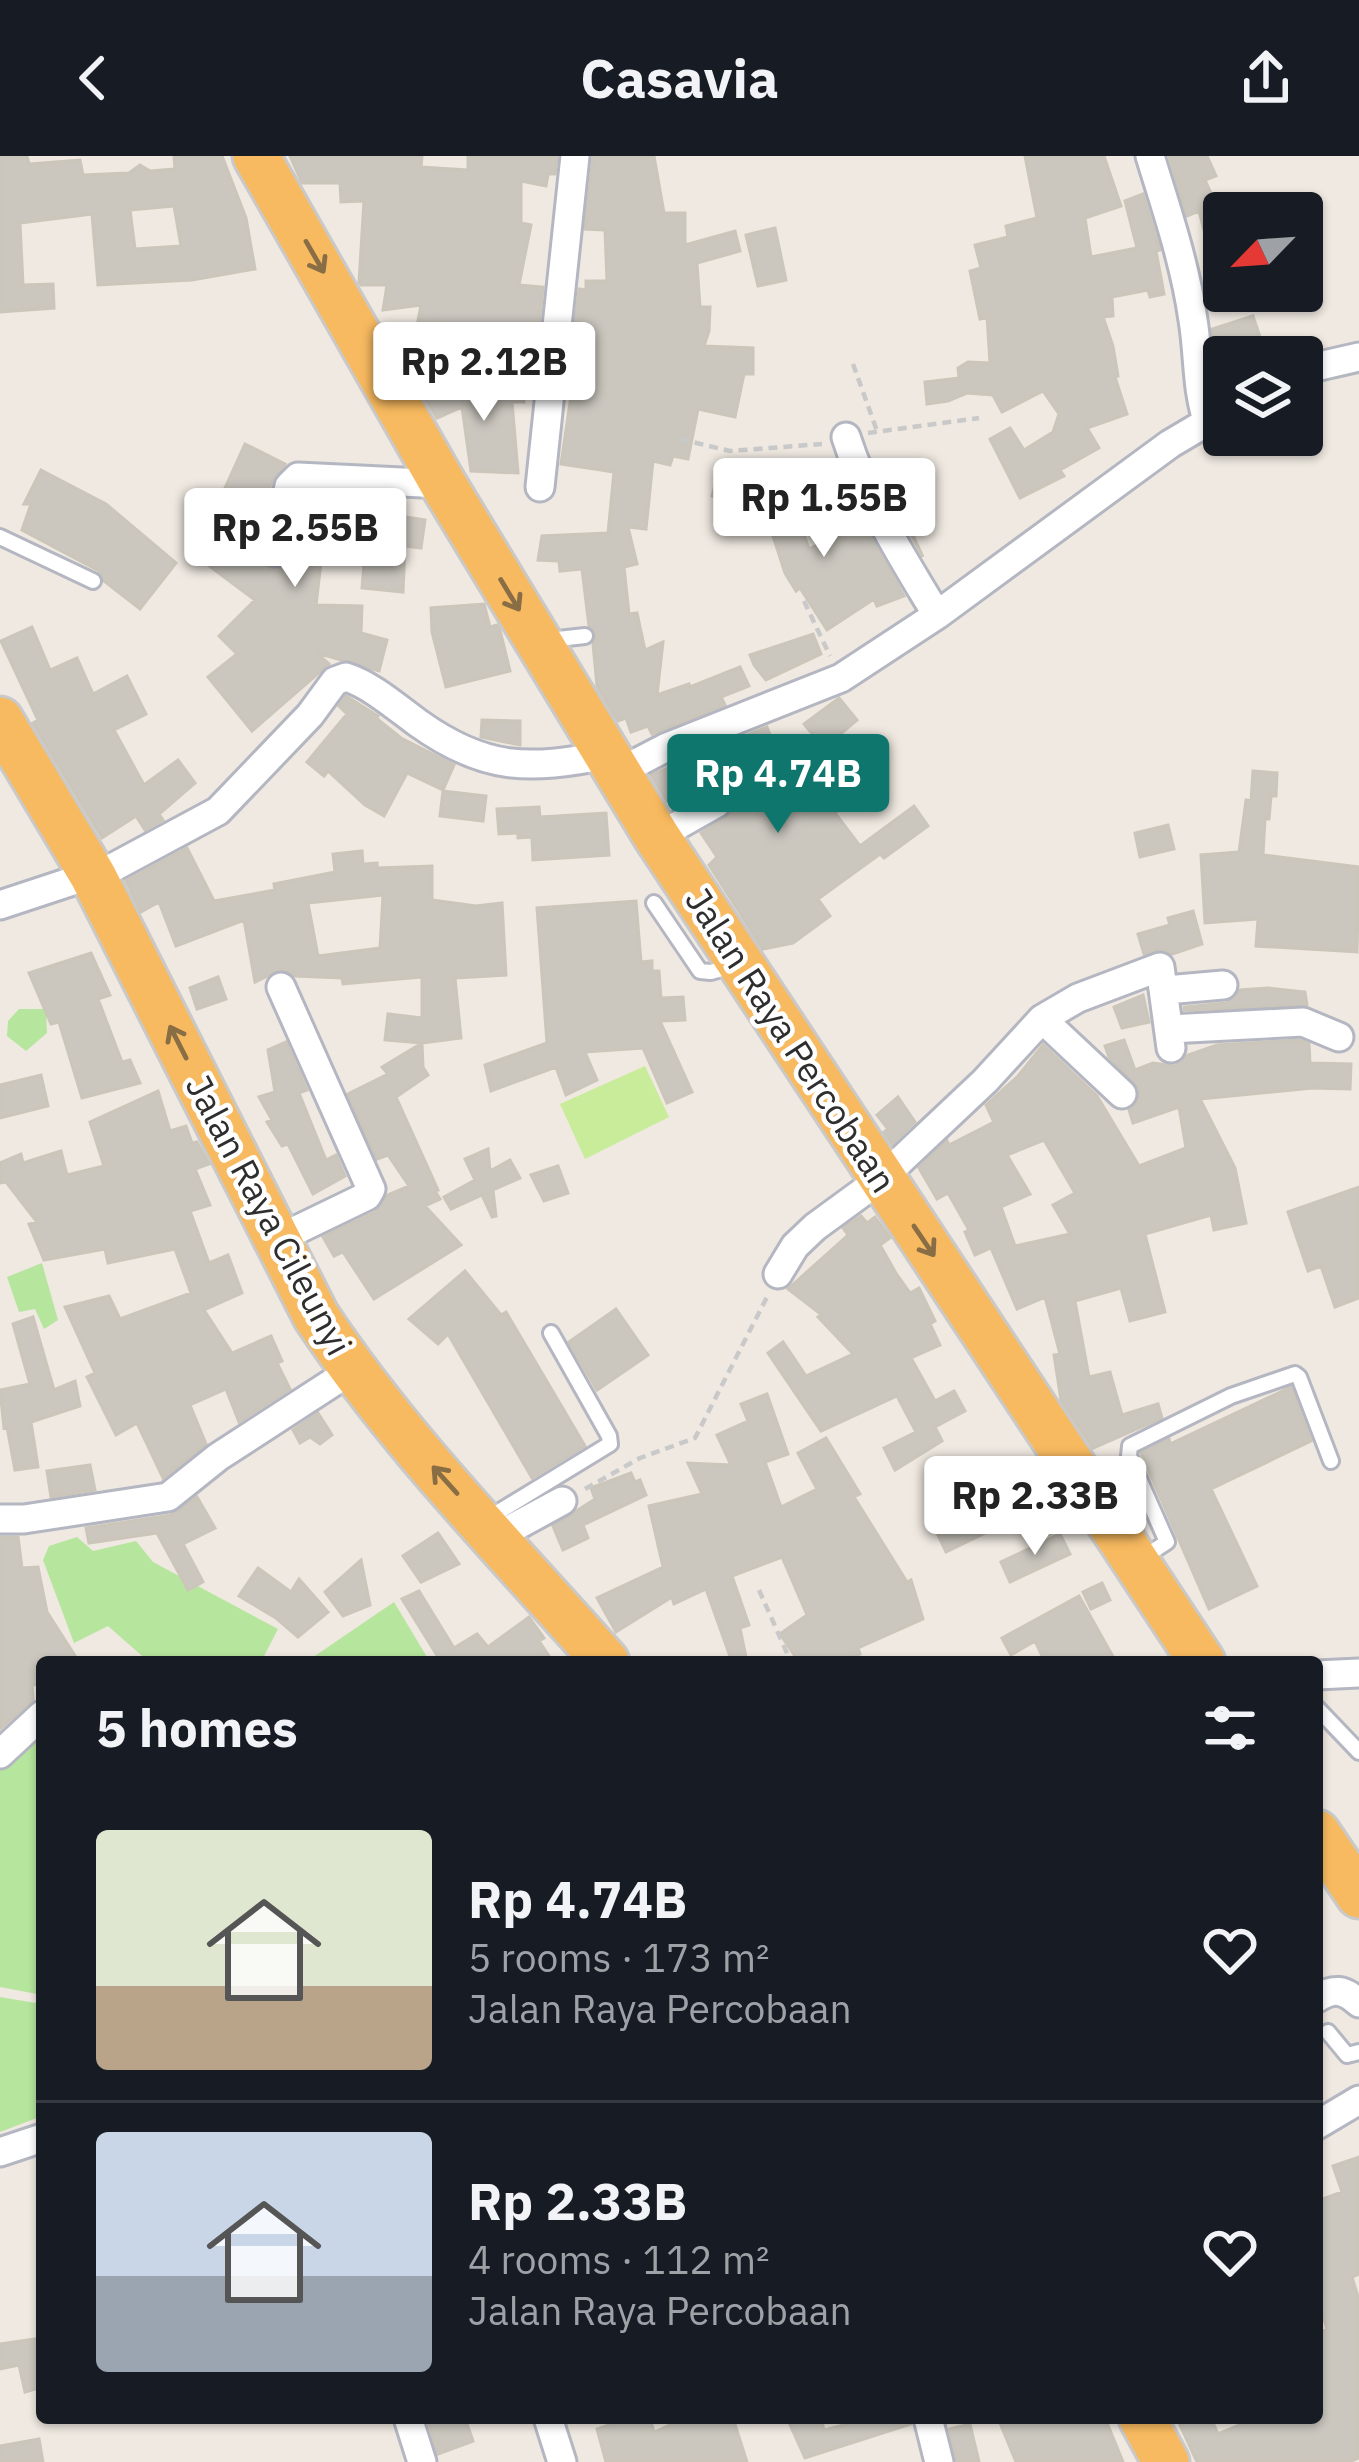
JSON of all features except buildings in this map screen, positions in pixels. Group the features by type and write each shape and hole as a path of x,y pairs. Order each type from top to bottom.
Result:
{"highway":[{"name":"Jalan Raya Percobaan","path":"256,156 443,484 657,836 1198,1656"},
{"name":"Jalan Raya Cileunyi","path":"0,720 93,876 316,1316 352,1370 602,1656"},
{"path":"1323,1846 1359,1894"},
{"path":"1145,2424 1166,2462"}],"street":[{"path":"540,487 575,156"},
{"path":"1150,156 1180,250 1203,402"},
{"path":"1323,365 1359,357"},
{"path":"378,364 553,372"},
{"path":"0,905 93,876 218,811 310,716 335,681 346,677 438,737 515,766 612,764 769,710 841,677 937,615 1203,425"},
{"path":"846,437 859,479 911,578 937,615"},
{"path":"275,552 289,486 298,477 443,484"},
{"path":"657,836 717,803"},
{"path":"778,1274 814,1227 882,1178 985,1081 1042,1019 1078,998 1160,967 1170,1038 1303,1022 1339,1037"},
{"path":"1166,990 1223,985"},
{"path":"278,1239 368,1196 371,1190 281,987"},
{"path":"1042,1019 1122,1094"},
{"path":"0,1519 168,1497 218,1457 352,1370"},
{"path":"489,1529 562,1502"},
{"path":"1323,1675 1359,1673"},
{"path":"0,1754 36,1721"},
{"path":"1323,1995 1342,1990 1359,2002"},
{"path":"1323,2121 1359,2100"},
{"path":"0,2152 36,2140"},
{"path":"410,2424 422,2462"},
{"path":"550,2424 562,2462"},
{"path":"930,2424 939,2462"}],"lane":[{"path":"0,537 93,580"},
{"path":"538,641 585,636"},
{"path":"654,903 700,971 711,973 740,963"},
{"path":"489,1529 608,1448 609,1436 551,1333"},
{"path":"1137,1562 1167,1542 1130,1447 1232,1396 1295,1374 1331,1461"},
{"path":"1323,1714 1359,1752"},
{"path":"1328,2032 1347,2056 1359,2052"}],"path":[{"path":"853,364 877,431 979,418"},
{"path":"680,439 730,451 828,443 846,437"},
{"path":"804,602 841,677"},
{"path":"562,1502 640,1458 695,1438 778,1274"},
{"path":"759,1590 788,1656"}],"green space":[{"path":"19,1009 46,1009 47,1033 26,1051 7,1036 8,1021"},
{"path":"645,1066 669,1117 585,1159 560,1104"},
{"path":"42,1263 58,1320 44,1329 35,1309 19,1312 7,1277"},
{"path":"77,1537 93,1551 136,1541 153,1562 278,1629 264,1656 142,1656 108,1626 74,1643 43,1560 49,1546"},
{"path":"394,1602 426,1656 315,1656"},
{"path":"36,1726 36,1994 0,1987 0,1758"},
{"path":"0,1997 36,2003 36,2118 0,2132"}]}
